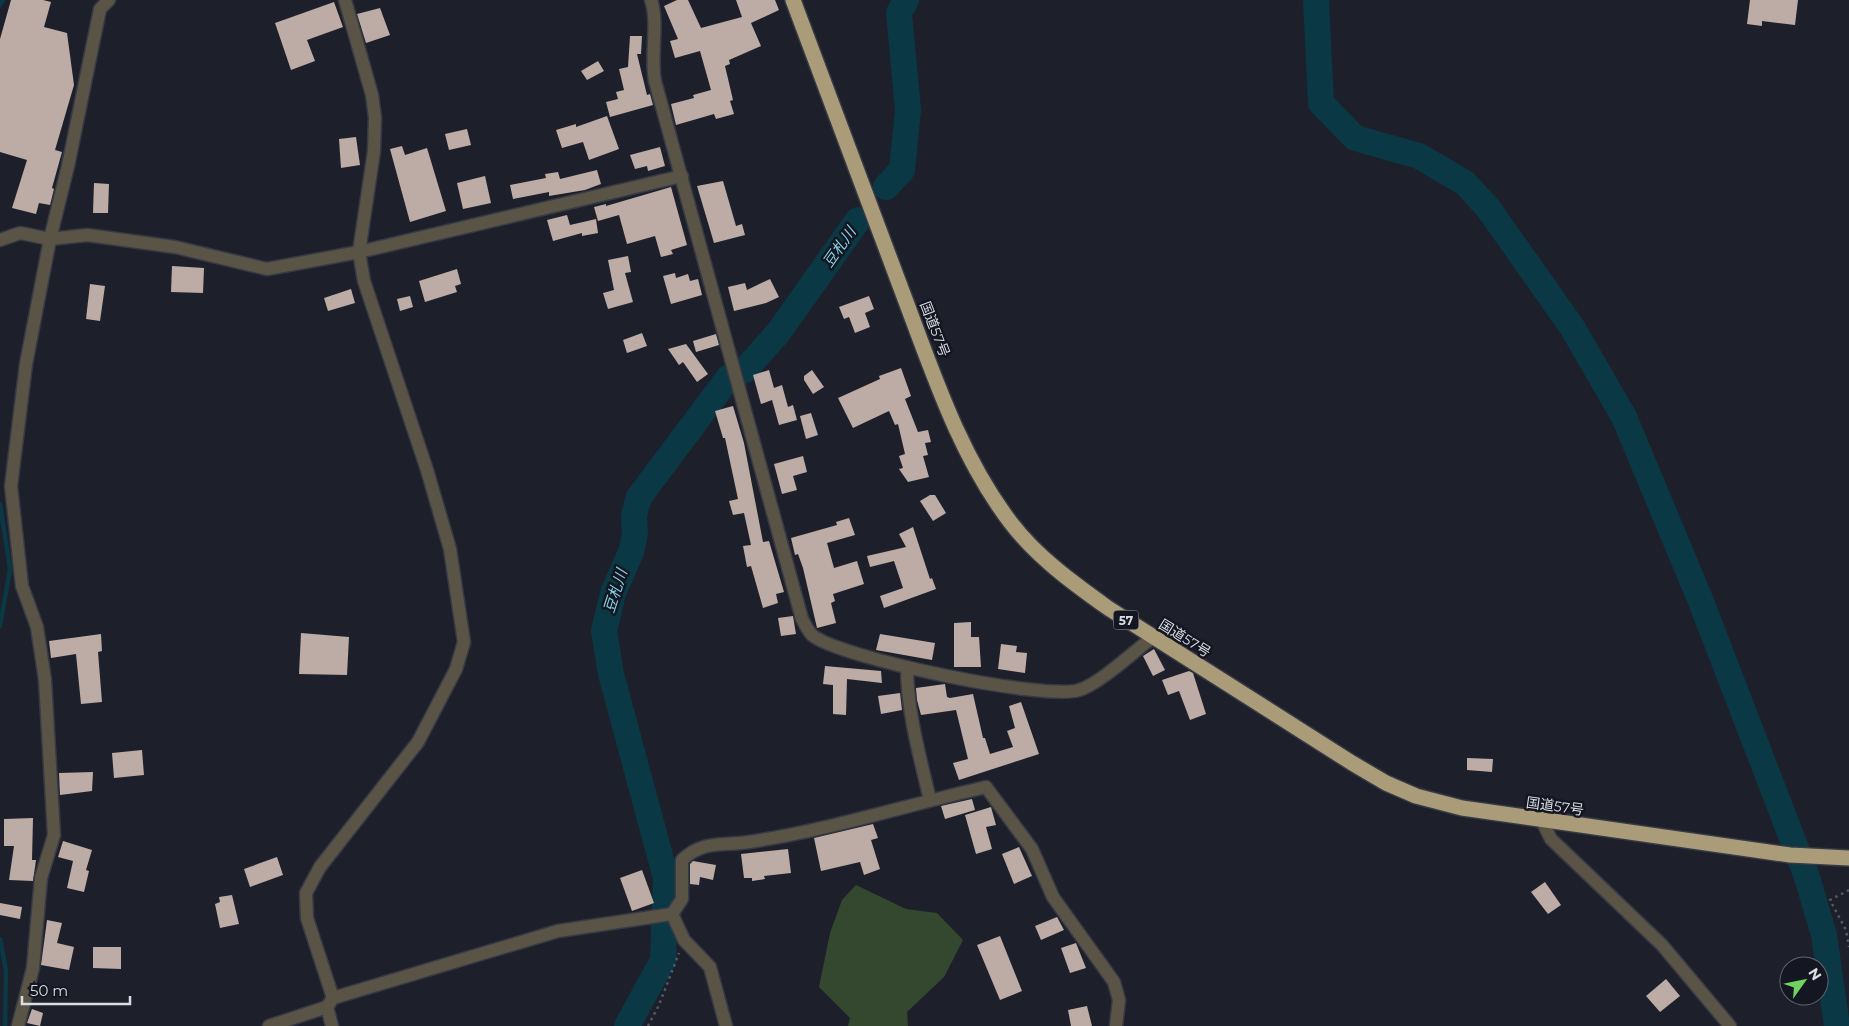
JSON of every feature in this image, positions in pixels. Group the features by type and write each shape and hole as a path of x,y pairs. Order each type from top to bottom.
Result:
{"highway":[{"name":"国道57号","path":"793,0 951,417 979,475 1012,524 1031,545 1077,586 1386,783 1439,803 1542,821 1790,855 1849,858"}],"street":[{"path":"18,1026 33,968 41,878 54,834 45,680 37,627 22,586 11,486 26,364 50,239 68,166 100,8 109,0"},
{"path":"332,1026 330,1002 307,918 306,893 320,867 418,742 456,669 464,642 450,549 427,470 364,281 358,252 374,151 374,118 372,96 345,0"},
{"path":"651,0 653,18 652,63 802,618 812,634 824,642 863,656 907,667 992,684 1066,692 1080,690 1153,636"},
{"path":"0,240 20,233 50,239 87,235 175,247 267,269 358,252 682,176"},
{"path":"907,667 907,684 912,719 930,800"},
{"path":"269,1026 330,1002 558,931 672,914 682,899 682,860 692,850 708,845 726,846 864,819 930,800 986,787 1032,849 1053,897 1114,982 1119,1000 1116,1026"},
{"path":"1542,821 1551,839 1662,945 1730,1026"},
{"path":"672,914 684,940 710,967 726,1026"}],"path":[{"path":"1849,890 1830,900 1846,930 1849,947"},
{"path":"648,1026 659,1005 684,940"}],"green space":[{"path":"856,885 906,909 937,913 963,940 944,977 907,1012 908,1026 848,1026 850,1018 819,987 830,933 842,900"}],"building":[{"path":"11,0 43,0 51,2 44,27 67,33 74,85 55,150 62,152 52,188 54,189 50,205 39,203 36,214 12,208 27,160 0,152 0,39"},
{"path":"677,0 688,0 701,28 742,17 736,0 775,0 779,10 751,23 761,46 729,60 730,64 725,66 733,100 730,101 734,114 716,119 714,114 676,125 671,104 694,98 693,95 711,90 700,51 675,58 670,41 678,39 664,6"},
{"path":"1750,0 1798,0 1795,25 1762,21 1762,26 1747,24"},
{"path":"334,2 343,27 307,40 315,61 291,70 275,23"},
{"path":"380,8 390,35 366,43 357,14"},
{"path":"630,36 642,36 641,54 637,54 647,95 650,94 653,105 610,117 606,102 618,99 616,92 624,90 619,69 628,67"},
{"path":"598,61 604,71 587,80 581,71"},
{"path":"607,116 619,149 589,160 583,142 562,148 556,130 576,124 576,127"},
{"path":"467,129 471,145 449,150 445,134"},
{"path":"356,137 360,165 341,168 339,139"},
{"path":"402,146 405,155 427,148 446,211 410,222 390,149"},
{"path":"660,147 665,166 648,171 647,166 635,169 630,155"},
{"path":"597,170 601,184 585,190 549,196 549,192 513,199 510,185 546,178 545,174 558,172 560,179"},
{"path":"485,176 491,203 463,209 457,183"},
{"path":"723,181 736,226 742,224 745,235 714,243 697,186"},
{"path":"94,183 109,184 108,213 93,213"},
{"path":"671,187 687,245 671,250 673,254 661,257 655,236 627,244 619,215 598,221 594,207 606,204 606,206"},
{"path":"567,215 570,225 596,219 598,233 582,236 582,233 553,241 547,220"},
{"path":"628,256 631,272 625,273 633,302 608,309 603,293 614,290 608,260"},
{"path":"172,266 204,268 203,293 171,292"},
{"path":"457,269 461,284 455,286 457,292 425,302 419,281"},
{"path":"675,273 676,278 688,274 690,281 698,279 702,295 671,304 663,276"},
{"path":"770,279 779,297 766,303 734,311 728,287 745,283 747,290"},
{"path":"90,284 105,286 100,321 86,319"},
{"path":"351,289 355,303 328,311 324,298"},
{"path":"410,296 413,307 400,311 397,299"},
{"path":"869,296 874,309 865,313 870,327 855,333 849,317 844,319 839,307"},
{"path":"642,333 647,346 627,353 623,340"},
{"path":"716,334 719,345 696,352 693,341"},
{"path":"686,344 708,374 697,382 683,362 679,365 668,349"},
{"path":"901,368 911,396 905,399 918,432 928,430 931,442 925,443 928,455 923,456 929,477 908,482 899,469 903,468 899,456 905,454 898,424 895,425 889,411 853,428 838,398 880,379 879,376"},
{"path":"769,370 774,388 782,385 788,407 793,405 797,420 779,425 772,400 761,404 753,375"},
{"path":"812,370 824,387 813,394 804,380 804,376"},
{"path":"733,406 744,443 763,542 769,541 784,592 776,594 778,603 763,608 751,566 747,567 743,546 751,545 744,513 733,515 729,501 738,499 725,438 723,438 715,411"},
{"path":"811,413 818,435 806,439 800,416"},
{"path":"803,456 807,472 793,476 797,490 782,494 774,464"},
{"path":"930,495 935,495 946,513 933,521 920,501"},
{"path":"849,518 855,535 827,543 834,568 857,561 864,584 833,594 835,601 831,603 836,623 817,628 803,568 798,554 795,555 791,538 837,525 836,522"},
{"path":"913,527 930,579 932,578 936,589 884,608 880,596 903,588 894,561 870,567 867,556 906,547 899,534"},
{"path":"793,616 796,634 781,636 778,618"},
{"path":"971,622 971,637 979,637 981,667 954,667 954,623"},
{"path":"301,633 349,637 347,675 299,674"},
{"path":"101,634 102,651 98,652 102,702 81,704 76,654 51,658 49,641"},
{"path":"880,634 935,643 932,660 876,650"},
{"path":"1001,644 1017,646 1016,652 1027,653 1025,673 998,669"},
{"path":"1154,649 1165,670 1153,676 1143,656"},
{"path":"825,666 881,671 882,683 847,679 846,715 833,714 833,685 823,684"},
{"path":"1189,671 1193,673 1206,714 1190,720 1179,691 1168,695 1162,680"},
{"path":"945,684 947,697 973,694 983,738 985,738 990,754 1013,747 1007,731 1015,728 1009,706 1021,702 1039,754 959,780 953,763 968,759 956,710 921,715 917,700 916,688"},
{"path":"900,693 902,710 881,714 878,696"},
{"path":"142,750 144,775 114,778 112,753"},
{"path":"1467,758 1493,759 1492,772 1467,770"},
{"path":"93,772 92,791 60,795 59,773"},
{"path":"972,799 975,810 945,819 941,806"},
{"path":"991,807 996,825 986,827 992,849 976,854 965,815"},
{"path":"33,818 32,860 36,860 33,881 9,880 14,846 4,846 4,819"},
{"path":"873,824 878,838 871,840 880,869 864,875 860,862 821,871 814,838"},
{"path":"63,841 92,850 86,870 89,871 84,892 67,888 73,861 58,857"},
{"path":"1019,847 1032,876 1014,884 1002,854"},
{"path":"788,849 791,873 764,876 765,879 752,881 752,878 744,878 741,854"},
{"path":"277,857 283,875 250,887 244,869"},
{"path":"693,861 716,865 713,880 700,877 699,885 690,884 690,864"},
{"path":"642,870 654,903 632,911 620,878"},
{"path":"1545,882 1561,905 1548,914 1531,892"},
{"path":"232,895 239,924 220,928 215,904 220,902 219,897"},
{"path":"0,903 22,907 20,919 0,915"},
{"path":"1057,917 1064,930 1041,940 1035,926"},
{"path":"47,920 62,923 57,943 74,947 69,970 41,965"},
{"path":"1000,936 1022,991 1000,1000 977,945"},
{"path":"1076,943 1086,968 1070,973 1061,948"},
{"path":"93,947 121,947 121,969 93,968"},
{"path":"1666,979 1680,996 1660,1012 1646,996"},
{"path":"1087,1006 1092,1026 1071,1026 1068,1010"},
{"path":"32,1009 43,1013 40,1026 27,1023"}],"waterway":[{"path":"0,5 3,0"},
{"name":"豆札川","path":"886,187 902,170 908,110 899,13 906,0"},
{"path":"1316,0 1321,103 1355,138 1419,156 1465,183 1488,208 1572,327 1624,417 1700,599 1807,877 1824,935 1837,1026"},
{"name":"豆札川","path":"627,1026 663,960 666,878 611,674 604,631 613,593 631,552 635,534 634,515 639,497 729,377 745,370 778,333 858,220"},
{"path":"0,504 10,569 0,626"},
{"path":"0,939 6,971 5,1026"}]}
